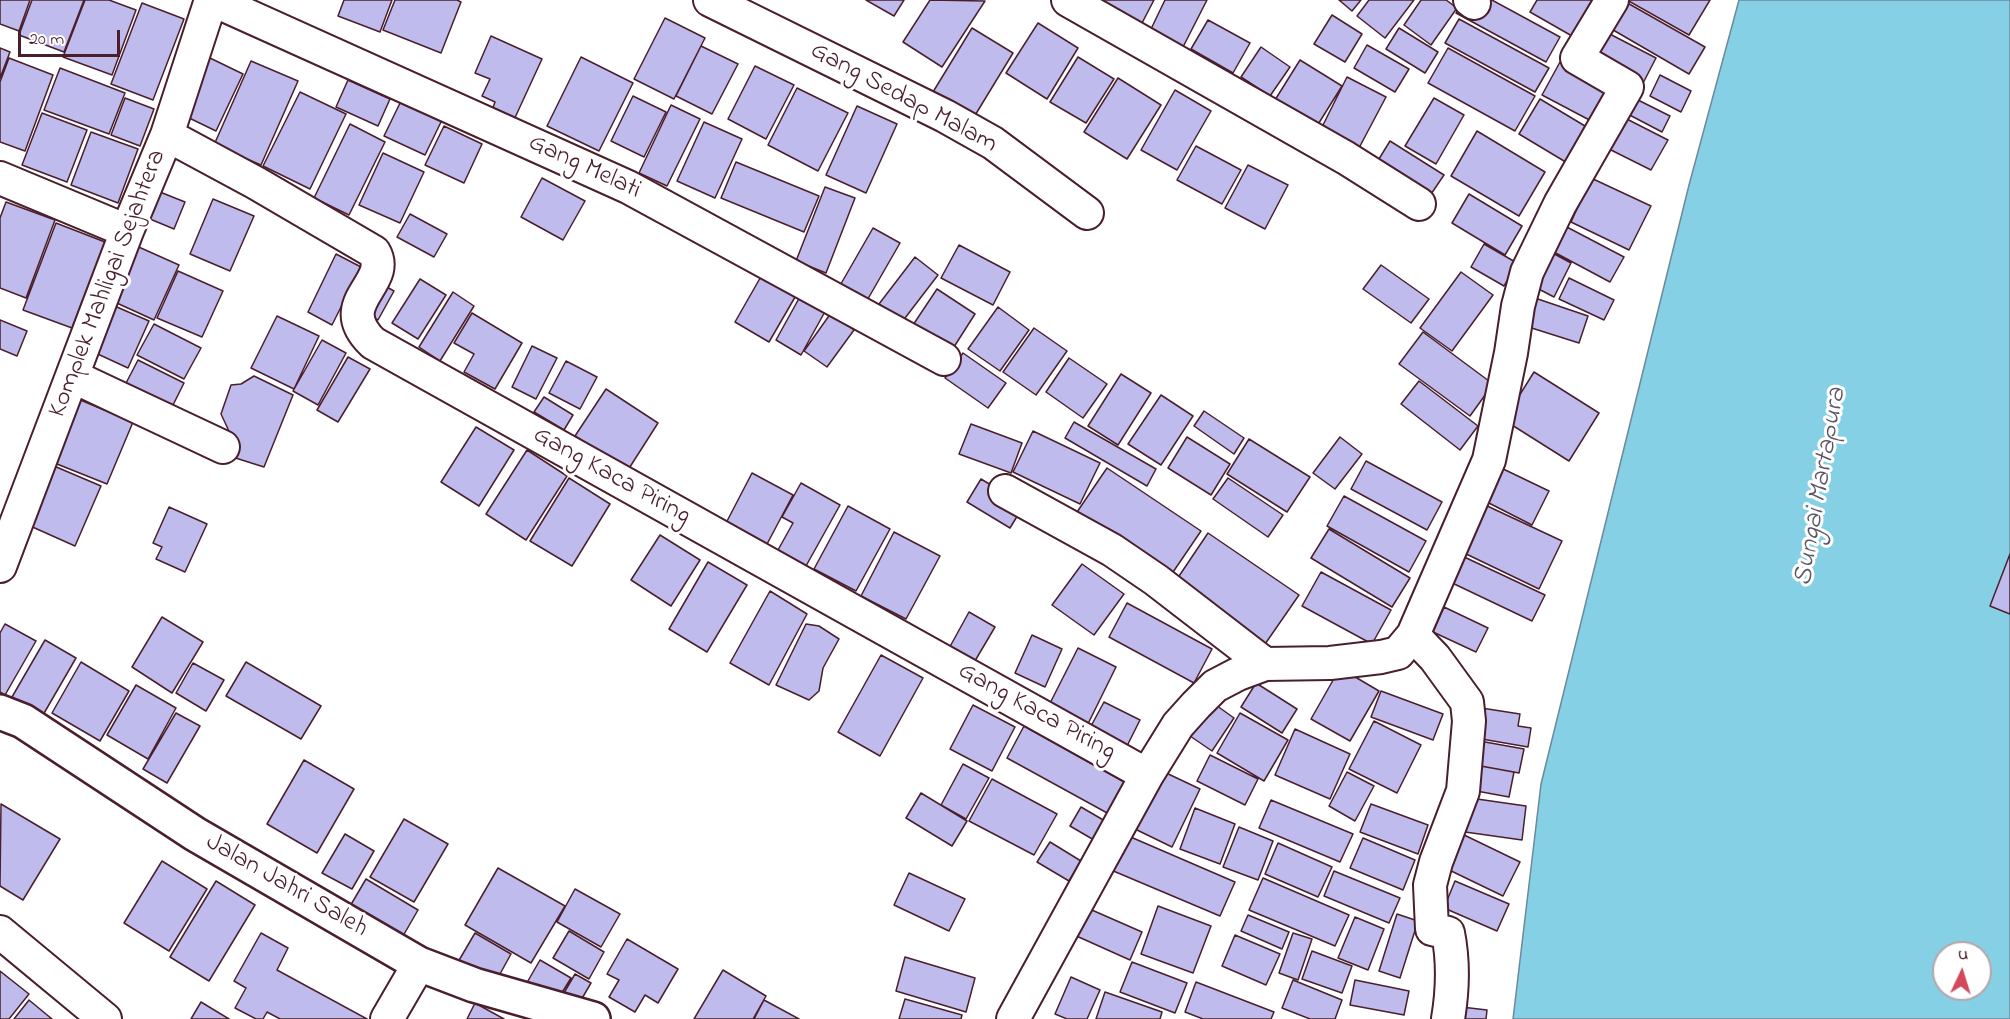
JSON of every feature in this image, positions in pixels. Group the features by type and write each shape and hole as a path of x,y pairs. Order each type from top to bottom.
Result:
{"street":[{"name":"Komplek Mahligai Sejahtera","path":"0,566 127,231 166,135 212,0"},
{"name":"Gang Melati","path":"212,0 628,187 944,359"},
{"name":"Gang Sedap Malam","path":"710,0 945,116 993,143 1087,213"},
{"path":"1068,0 1346,158 1419,204"},
{"path":"1013,1019 1147,776 1178,725 1215,686 1265,664 1330,663 1398,653 1413,635 1489,460 1511,353 1518,306 1527,272 1560,204 1628,87 1577,58 1612,0"},
{"name":"Gang Kaca Piring","path":"166,135 256,183 374,252 378,262 376,274 357,313 363,331 373,343 1147,776"},
{"path":"0,178 127,231"},
{"path":"72,376 223,447"},
{"path":"1005,491 1112,550 1156,580 1265,664"},
{"path":"1413,635 1435,658 1467,702 1469,721 1463,791 1436,862 1430,885 1432,929 1448,933 1453,959 1453,989 1448,1019"},
{"name":"Jalan Jahri Saleh","path":"0,712 23,721 195,834 419,964 474,985 593,1019"},
{"path":"0,932 105,1019"},
{"path":"387,1019 419,964"}],"water":[{"name":"Sungai Martapura","path":"1739,0 2010,0 2010,1019 1513,1019 1541,784 1689,185"}],"building":[{"path":"0,0 30,0 19,31 0,24"},
{"path":"32,0 84,0 64,52 19,35"},
{"path":"85,0 109,0 136,10 112,75 63,57"},
{"path":"344,0 392,0 380,32 338,16"},
{"path":"395,0 457,0 461,2 441,53 383,30"},
{"path":"866,0 904,0 894,16"},
{"path":"930,0 985,1 942,67 903,42"},
{"path":"1101,0 1154,0 1141,25 1099,4"},
{"path":"1165,0 1207,0 1183,47 1150,31"},
{"path":"1339,0 1361,0 1352,11"},
{"path":"1369,0 1414,0 1385,38 1357,16"},
{"path":"1421,0 1446,0 1457,8 1431,45 1404,25"},
{"path":"1463,0 1492,0 1560,37 1546,62 1456,13"},
{"path":"1537,0 1592,0 1572,36 1530,12"},
{"path":"1627,0 1710,0 1689,35"},
{"path":"1624,1 1705,47 1689,74 1608,27"},
{"path":"142,3 184,19 153,100 111,84"},
{"path":"1332,15 1362,34 1345,62 1314,44"},
{"path":"665,18 705,38 674,99 634,79"},
{"path":"1459,19 1549,68 1535,92 1445,43"},
{"path":"1208,20 1250,43 1233,73 1191,49"},
{"path":"1038,23 1078,48 1047,99 1006,73"},
{"path":"972,28 1013,53 974,117 933,92"},
{"path":"1399,28 1438,52 1425,73 1386,49"},
{"path":"1604,31 1656,58 1641,87 1588,60"},
{"path":"491,36 542,59 513,122 491,113 495,102 482,96 490,79 475,73"},
{"path":"1367,45 1409,69 1395,92 1354,68"},
{"path":"701,46 738,64 712,114 676,96"},
{"path":"1261,47 1290,67 1270,96 1241,77"},
{"path":"0,48 10,52 0,78"},
{"path":"1448,48 1535,96 1515,131 1428,83"},
{"path":"581,57 633,83 599,151 547,126"},
{"path":"1078,57 1114,79 1086,123 1050,102"},
{"path":"9,58 53,75 25,151 0,142 0,82"},
{"path":"210,58 243,74 216,131 183,115"},
{"path":"1300,60 1342,86 1317,126 1275,100"},
{"path":"251,61 298,81 261,165 214,145"},
{"path":"1560,62 1615,92 1597,124 1542,95"},
{"path":"755,66 794,85 766,139 728,119"},
{"path":"60,68 125,93 109,134 44,110"},
{"path":"1660,75 1691,91 1681,112 1650,96"},
{"path":"1347,77 1386,97 1359,148 1321,129"},
{"path":"1118,78 1161,105 1127,159 1084,132"},
{"path":"348,80 390,99 378,126 336,107"},
{"path":"797,88 848,113 818,171 768,145"},
{"path":"1175,90 1211,111 1177,170 1141,150"},
{"path":"300,92 346,114 310,189 263,166"},
{"path":"633,96 666,112 644,157 611,141"},
{"path":"1630,96 1670,116 1662,132 1622,111"},
{"path":"125,98 154,109 140,146 111,135"},
{"path":"1434,98 1464,115 1436,164 1405,146"},
{"path":"1540,99 1595,132 1574,167 1519,134"},
{"path":"401,101 442,120 425,155 384,136"},
{"path":"671,105 700,119 667,186 639,173"},
{"path":"857,106 897,124 866,193 826,175"},
{"path":"42,113 87,130 67,182 22,165"},
{"path":"1617,114 1668,140 1651,170 1601,145"},
{"path":"704,122 742,139 715,198 677,181"},
{"path":"350,124 385,142 349,215 314,198"},
{"path":"444,126 482,144 464,183 425,165"},
{"path":"1477,131 1545,172 1519,216 1451,176"},
{"path":"91,132 138,149 118,203 71,185"},
{"path":"1390,141 1444,175 1427,200 1374,167"},
{"path":"1196,146 1241,170 1222,204 1177,180"},
{"path":"383,153 424,172 400,223 359,205"},
{"path":"736,162 819,196 804,232 721,198"},
{"path":"1248,165 1288,185 1265,229 1225,208"},
{"path":"542,178 585,201 563,240 521,217"},
{"path":"1591,178 1651,206 1629,250 1571,222"},
{"path":"825,187 855,198 826,273 796,261"},
{"path":"150,188 185,202 174,229 138,214"},
{"path":"1469,194 1522,226 1505,255 1452,223"},
{"path":"213,199 254,216 230,271 190,254"},
{"path":"6,202 55,220 26,298 0,288 0,218"},
{"path":"410,214 447,234 434,257 397,237"},
{"path":"56,223 105,242 72,328 23,310"},
{"path":"1563,225 1624,257 1610,282 1550,250"},
{"path":"873,228 900,243 865,304 838,289"},
{"path":"132,244 179,265 154,320 108,299"},
{"path":"1484,244 1517,263 1504,286 1471,267"},
{"path":"959,245 1010,272 993,305 941,278"},
{"path":"1549,251 1571,263 1554,297 1531,285"},
{"path":"336,254 361,267 332,325 308,312"},
{"path":"915,257 938,275 902,322 879,304"},
{"path":"1381,265 1429,299 1411,323 1363,289"},
{"path":"178,271 223,291 202,337 157,318"},
{"path":"1461,272 1493,295 1452,351 1420,328"},
{"path":"763,273 798,292 769,342 735,322"},
{"path":"1569,278 1614,300 1604,320 1559,299"},
{"path":"420,279 446,295 418,339 392,323"},
{"path":"376,281 394,291 378,320 360,310"},
{"path":"807,284 832,299 801,355 776,340"},
{"path":"937,289 975,314 952,350 913,325"},
{"path":"453,292 474,306 440,361 419,347"},
{"path":"1529,296 1588,316 1579,343 1519,324"},
{"path":"110,304 149,321 128,368 89,350"},
{"path":"998,307 1029,330 1000,371 968,349"},
{"path":"472,313 522,343 495,389 464,372 474,354 454,343"},
{"path":"831,313 854,330 827,367 804,351"},
{"path":"277,316 319,336 294,389 251,368"},
{"path":"0,320 27,331 17,356 0,349"},
{"path":"154,324 201,348 184,379 137,355"},
{"path":"1034,328 1067,351 1036,395 1003,372"},
{"path":"1423,332 1493,384 1470,416 1399,364"},
{"path":"322,340 346,353 318,405 293,391"},
{"path":"532,346 557,358 536,399 512,387"},
{"path":"963,353 1006,383 988,408 945,378"},
{"path":"348,357 370,369 338,422 317,410"},
{"path":"1069,358 1107,384 1083,418 1046,392"},
{"path":"138,360 184,383 170,411 124,387"},
{"path":"566,361 597,377 580,409 549,393"},
{"path":"1534,372 1599,413 1569,461 1504,420"},
{"path":"1121,374 1151,393 1118,445 1088,426"},
{"path":"254,376 293,395 264,467 226,455 228,429 221,414 231,385 241,384"},
{"path":"1419,381 1478,426 1460,450 1401,404"},
{"path":"606,389 658,423 628,470 575,436"},
{"path":"1161,395 1193,416 1161,465 1128,444"},
{"path":"544,397 573,415 564,430 534,412"},
{"path":"78,399 133,422 107,484 52,462"},
{"path":"1204,411 1244,438 1234,454 1194,426"},
{"path":"1074,422 1156,469 1147,486 1065,438"},
{"path":"971,424 1022,443 1011,473 959,454"},
{"path":"476,427 514,450 479,506 441,482"},
{"path":"1033,431 1100,463 1080,504 1013,472"},
{"path":"1187,437 1230,464 1211,495 1168,468"},
{"path":"1340,437 1362,454 1335,489 1313,473"},
{"path":"1249,439 1310,477 1287,512 1227,474"},
{"path":"527,450 567,476 526,540 486,514"},
{"path":"1366,461 1442,502 1427,530 1351,489"},
{"path":"54,466 101,486 75,546 28,525"},
{"path":"1497,466 1549,491 1532,525 1481,499"},
{"path":"1107,468 1201,531 1169,578 1075,515"},
{"path":"752,473 793,495 766,546 725,525"},
{"path":"569,478 610,504 572,566 530,541"},
{"path":"1228,478 1283,515 1268,537 1213,499"},
{"path":"981,479 1024,505 1010,528 967,502"},
{"path":"801,483 840,505 806,566 778,550 793,523 782,517"},
{"path":"1344,496 1426,541 1409,572 1327,526"},
{"path":"1483,504 1562,541 1539,589 1460,551"},
{"path":"848,506 890,529 856,591 814,569"},
{"path":"169,507 207,524 185,572 156,559 162,547 153,543"},
{"path":"1329,529 1410,578 1392,607 1311,558"},
{"path":"894,532 940,556 906,619 861,596"},
{"path":"1208,533 1299,595 1263,647 1173,585"},
{"path":"660,535 700,560 671,606 631,580"},
{"path":"2010,554 2010,614 1990,606"},
{"path":"1460,555 1545,595 1532,621 1448,581"},
{"path":"708,562 747,585 707,652 669,629"},
{"path":"1082,564 1124,594 1094,635 1052,605"},
{"path":"1321,572 1391,610 1372,644 1302,606"},
{"path":"770,591 807,614 769,685 730,663"},
{"path":"1127,603 1212,649 1194,683 1109,637"},
{"path":"1444,607 1488,628 1476,652 1433,632"},
{"path":"969,612 995,627 972,666 947,652"},
{"path":"162,617 203,642 172,693 132,667"},
{"path":"5,624 36,641 5,695 0,692 0,633"},
{"path":"806,624 819,626 839,639 823,668 819,691 809,700 776,685"},
{"path":"1032,635 1062,649 1045,687 1015,673"},
{"path":"45,640 76,658 43,715 12,697"},
{"path":"1078,648 1116,667 1082,736 1043,717"},
{"path":"881,655 923,678 880,756 838,732"},
{"path":"81,662 129,691 100,741 52,713"},
{"path":"246,662 321,706 301,739 226,696"},
{"path":"193,663 224,680 206,711 176,693"},
{"path":"1340,668 1379,691 1350,741 1311,719"},
{"path":"1256,683 1297,709 1282,733 1241,707"},
{"path":"136,685 176,708 148,759 107,735"},
{"path":"1381,691 1443,714 1433,740 1371,717"},
{"path":"1104,702 1140,720 1121,758 1084,739"},
{"path":"1213,703 1234,718 1212,751 1190,736"},
{"path":"973,705 1015,727 992,771 950,749"},
{"path":"1475,707 1520,714 1518,726 1531,728 1528,747 1470,737"},
{"path":"176,713 200,726 167,783 143,769"},
{"path":"1240,713 1288,740 1264,781 1217,753"},
{"path":"1374,721 1421,745 1397,793 1349,769"},
{"path":"1024,726 1126,783 1109,814 1007,758"},
{"path":"1295,729 1350,754 1330,799 1275,775"},
{"path":"1474,740 1524,749 1519,773 1470,764"},
{"path":"1210,755 1258,779 1245,805 1197,781"},
{"path":"304,760 354,789 317,853 267,824"},
{"path":"963,764 989,778 966,819 941,805"},
{"path":"1475,765 1514,772 1509,797 1471,790"},
{"path":"1162,771 1200,789 1172,847 1135,829"},
{"path":"1347,772 1374,786 1355,821 1329,806"},
{"path":"992,779 1057,814 1034,855 969,821"},
{"path":"921,793 967,821 952,846 906,818"},
{"path":"1463,797 1526,806 1522,840 1458,831"},
{"path":"1271,800 1353,834 1340,862 1259,828"},
{"path":"1,804 60,839 23,900 0,886"},
{"path":"1371,804 1428,825 1418,854 1360,832"},
{"path":"1081,807 1105,821 1094,840 1070,826"},
{"path":"1195,808 1235,824 1220,864 1180,849"},
{"path":"404,819 448,844 414,902 370,877"},
{"path":"1239,827 1273,841 1258,880 1223,867"},
{"path":"1460,833 1520,862 1503,896 1443,867"},
{"path":"345,834 374,851 352,889 322,873"},
{"path":"1126,835 1235,882 1220,916 1111,870"},
{"path":"1363,838 1415,860 1403,890 1350,868"},
{"path":"1050,842 1081,861 1069,881 1037,862"},
{"path":"1278,843 1332,867 1318,897 1265,874"},
{"path":"162,861 207,889 169,951 124,923"},
{"path":"498,868 565,906 531,963 465,925"},
{"path":"1334,871 1400,898 1389,923 1324,896"},
{"path":"909,873 965,899 949,931 894,905"},
{"path":"1263,878 1349,915 1335,946 1249,910"},
{"path":"366,879 418,910 399,943 346,913"},
{"path":"216,881 255,905 209,981 170,957"},
{"path":"1455,881 1509,904 1497,931 1444,908"},
{"path":"575,889 620,914 601,947 557,922"},
{"path":"1158,906 1211,926 1193,973 1141,954"},
{"path":"1085,907 1142,932 1130,960 1072,934"},
{"path":"1397,914 1418,921 1400,978 1379,971"},
{"path":"1248,915 1289,932 1282,949 1241,931"},
{"path":"1355,917 1384,929 1368,970 1338,958"},
{"path":"569,931 604,952 589,979 553,958"},
{"path":"261,933 288,948 277,970 367,1019 280,1019 267,1012 263,1019 256,1019 235,1008 246,988 234,981"},
{"path":"475,933 511,954 495,983 458,962"},
{"path":"1293,933 1312,939 1298,980 1279,973"},
{"path":"1235,935 1280,954 1266,985 1222,966"},
{"path":"627,939 678,969 658,1003 645,995 635,1012 609,997 619,980 607,974"},
{"path":"1312,951 1352,966 1342,993 1302,979"},
{"path":"905,957 975,978 966,1012 896,991"},
{"path":"540,960 571,978 555,1004 525,986"},
{"path":"1132,962 1187,983 1175,1013 1120,992"},
{"path":"723,970 766,996 753,1019 694,1019"},
{"path":"0,971 29,994 9,1019 0,1019"},
{"path":"575,974 591,983 577,1007 561,998"},
{"path":"1071,977 1100,990 1087,1019 1067,1019 1055,1014"},
{"path":"1293,980 1342,1000 1335,1019 1310,1019 1282,1008"},
{"path":"1355,980 1409,991 1404,1015 1350,1005"},
{"path":"1196,982 1274,1012 1271,1019 1203,1019 1185,1012"},
{"path":"1105,992 1162,1012 1160,1019 1096,1019"},
{"path":"905,999 962,1015 961,1019 899,1019"},
{"path":"29,1000 52,1019 14,1019"},
{"path":"764,1000 799,1019 754,1019"},
{"path":"201,1002 229,1019 191,1019"},
{"path":"475,1003 504,1019 467,1019"},
{"path":"1453,1006 1487,1010 1486,1019 1452,1019"}]}
